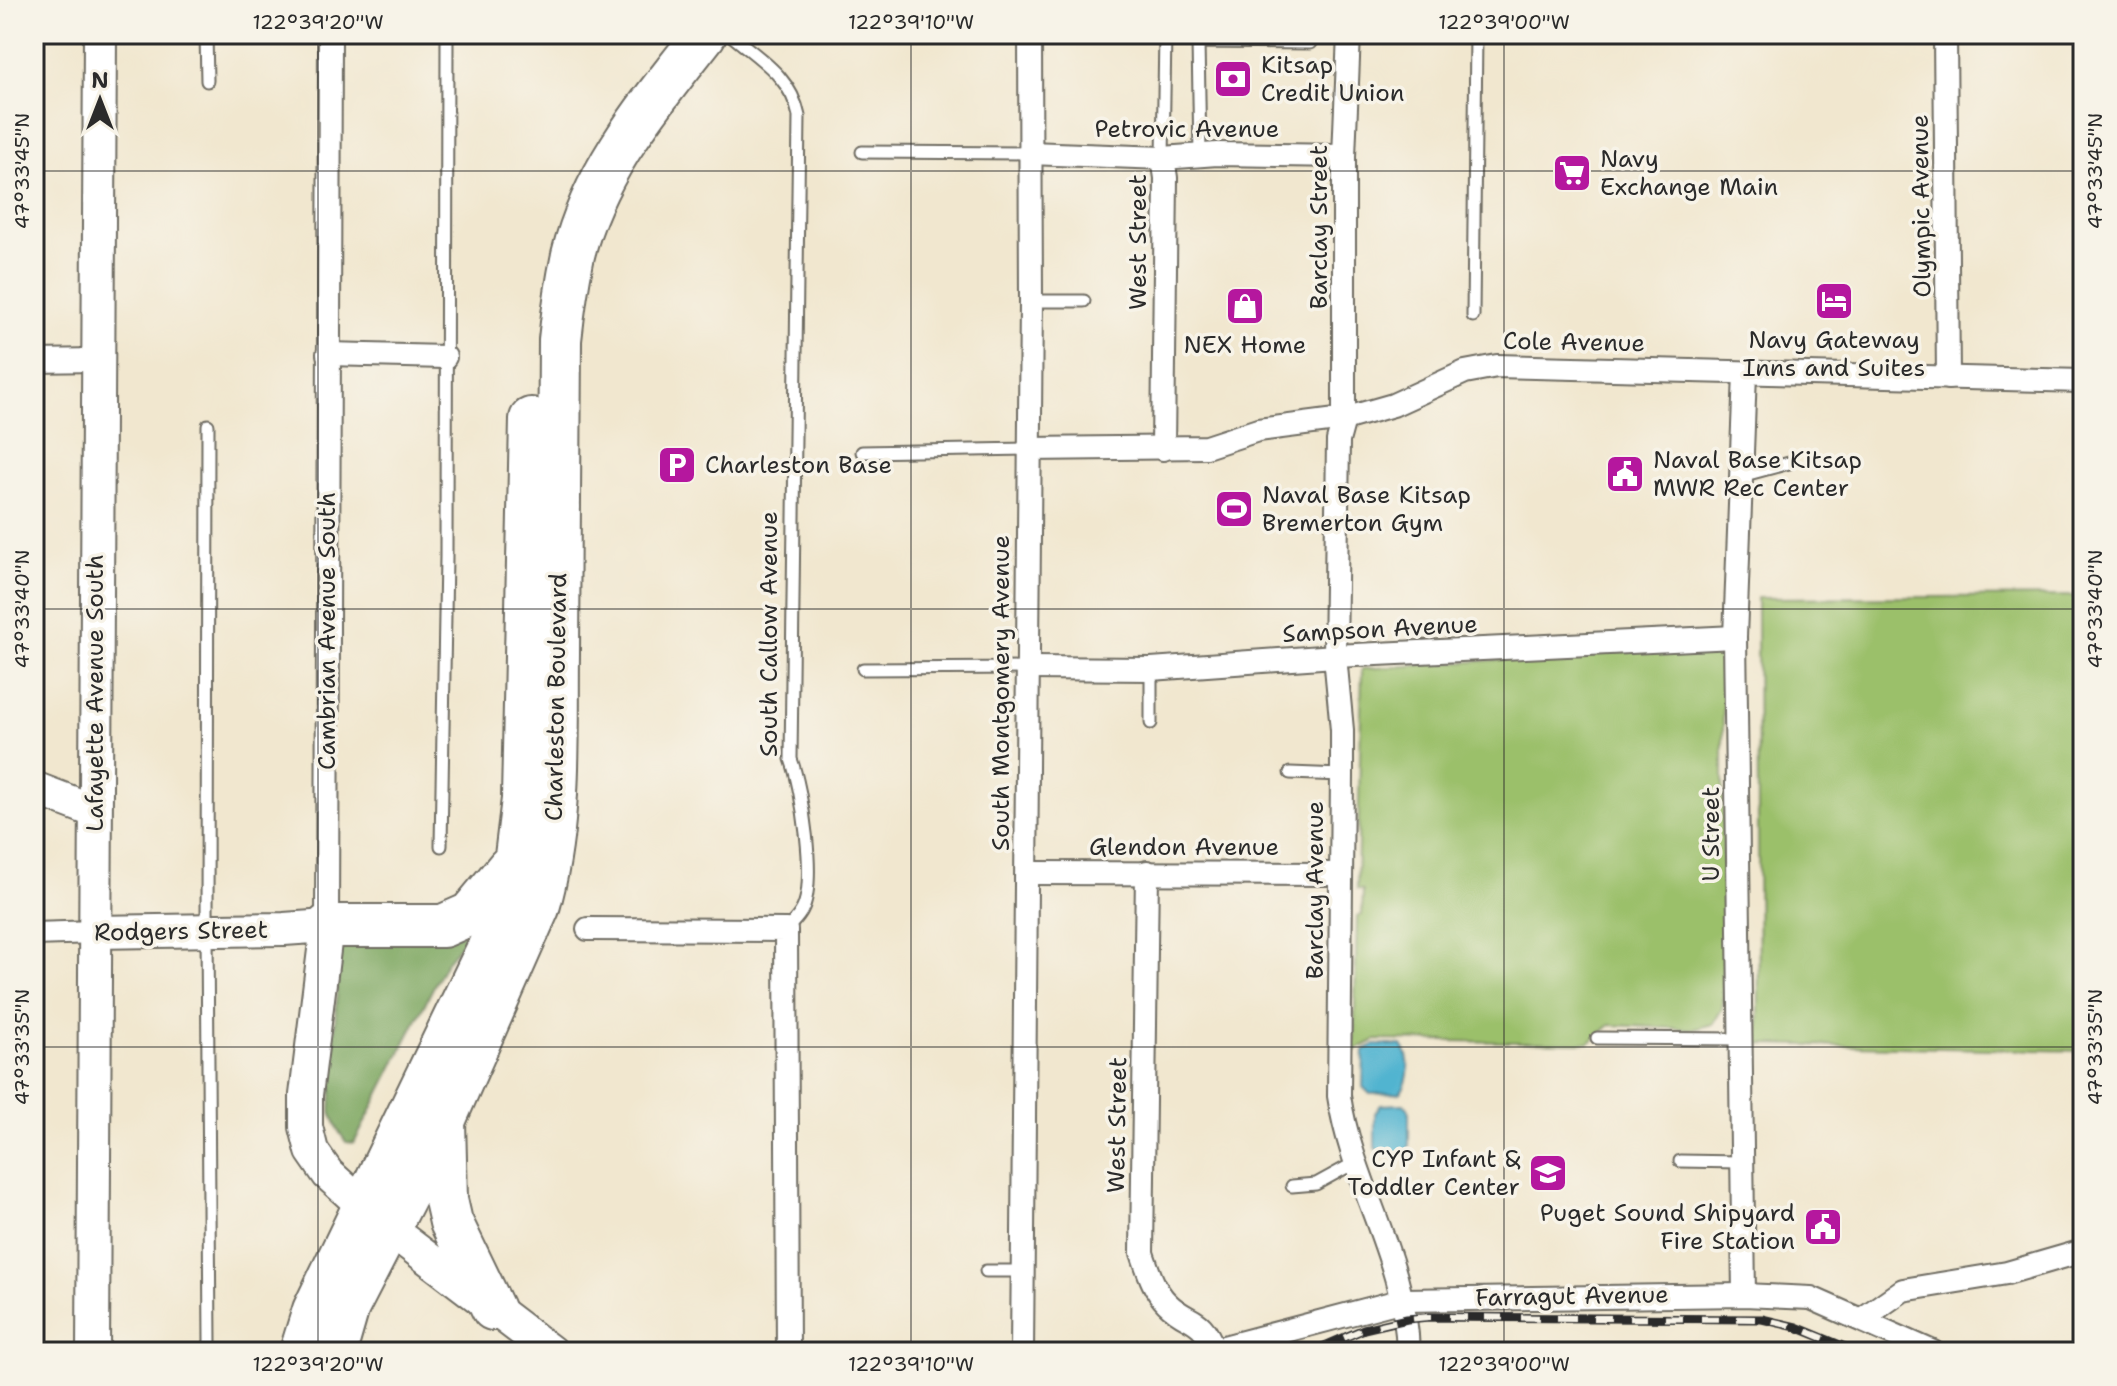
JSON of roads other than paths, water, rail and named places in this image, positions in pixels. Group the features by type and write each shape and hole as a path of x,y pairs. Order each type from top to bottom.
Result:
{"highway":[{"name":"Charleston Boulevard","path":"335,1352 376,1217 499,926 517,856 525,754 532,354 537,295 547,245 577,166 620,96 669,34"},
{"name":"Charleston Boulevard","path":"301,1352 314,1310 444,1121 538,908 553,839 557,746 560,340 574,252 602,178 643,112 705,34"},
{"path":"327,926 443,926 466,917 480,905 517,856"},
{"path":"444,1121 446,1200 451,1222 493,1309"}],"street":[{"name":"Lafayette Avenue South","path":"93,1352 100,34"},
{"name":"Cambrian Avenue South","path":"330,34 327,926 306,1095 306,1127 312,1151 328,1174 376,1217"},
{"name":"South Montgomery Avenue","path":"1022,1352 1031,301 1030,34"},
{"name":"Barclay Street","path":"1344,419 1344,156 1349,34"},
{"name":"Olympic Avenue","path":"1945,34 1948,378"},
{"name":"Petrovic Avenue","path":"1029,153 1163,158 1200,154 1344,156"},
{"name":"West Street","path":"1163,158 1166,189 1163,449"},
{"path":"328,354 445,357"},
{"path":"34,361 97,360"},
{"name":"Cole Avenue","path":"1028,449 1206,447 1258,430 1344,419 1393,405 1465,372 1497,366 2083,381"},
{"name":"U Street","path":"1744,1295 1735,637 1745,373"},
{"name":"Barclay Avenue","path":"1344,419 1338,441 1335,656 1342,730 1339,1096 1344,1130 1374,1209 1403,1300 1408,1352"},
{"name":"Sampson Avenue","path":"1028,668 1151,669 1335,656 1735,637"},
{"path":"34,788 94,811"},
{"name":"West Street","path":"1147,872 1142,1253 1155,1288 1168,1304 1207,1329 1210,1351"},
{"name":"Glendon Avenue","path":"1027,873 1341,874"},
{"name":"Rodgers Street","path":"34,934 327,926"},
{"path":"588,929 786,930"},
{"name":"South Callow Avenue","path":"786,930 788,1352"},
{"path":"376,1217 551,1352"},
{"path":"1862,1319 1903,1290 2007,1273 2083,1251"},
{"name":"Farragut Avenue","path":"1210,1351 1403,1300 1744,1295 1811,1298 1933,1352"}],"lane":[{"path":"206,34 207,81"},
{"path":"441,846 446,557 447,34"},
{"name":"South Callow Avenue","path":"730,34 784,80 794,96 799,116 791,759 799,782 807,848 807,884 803,909 786,930"},
{"name":"West Street","path":"1163,158 1165,34"},
{"path":"1473,316 1476,34"},
{"path":"1200,154 1198,42 1310,43"},
{"path":"862,152 1029,153"},
{"path":"1031,301 1084,301"},
{"path":"205,1352 210,1342 208,425"},
{"path":"862,452 1028,449"},
{"path":"1741,476 1789,463"},
{"path":"863,669 1028,668"},
{"path":"1151,669 1151,723"},
{"path":"1290,773 1342,775"},
{"path":"1597,1038 1739,1039"},
{"path":"1680,1161 1740,1162"},
{"path":"1292,1186 1316,1184 1356,1162"},
{"path":"986,1271 1023,1271"}],"water":[{"path":"1374,1045 1402,1045 1405,1050 1408,1076 1400,1093 1370,1094 1363,1087 1364,1050"},
{"path":"1404,1104 1409,1109 1409,1148 1405,1153 1382,1153 1375,1148 1375,1113 1381,1105"}],"railway":[{"path":"1311,1352 1364,1329 1429,1317 1762,1319 1796,1327 1857,1352"}],"place":[{"name":"Kitsap Credit Union","path":"1233,79"},
{"name":"Navy Exchange Main","path":"1572,173"},
{"name":"Navy Gateway Inns and Suites","path":"1834,301"},
{"name":"NEX Home","path":"1245,306"},
{"name":"Charleston Base","path":"677,465"},
{"name":"Naval Base Kitsap MWR Rec Center","path":"1625,474"},
{"name":"Naval Base Kitsap Bremerton Gym","path":"1234,509"},
{"name":"CYP Infant & Toddler Center","path":"1548,1173"},
{"name":"Puget Sound Shipyard Fire Station","path":"1823,1227"}]}
